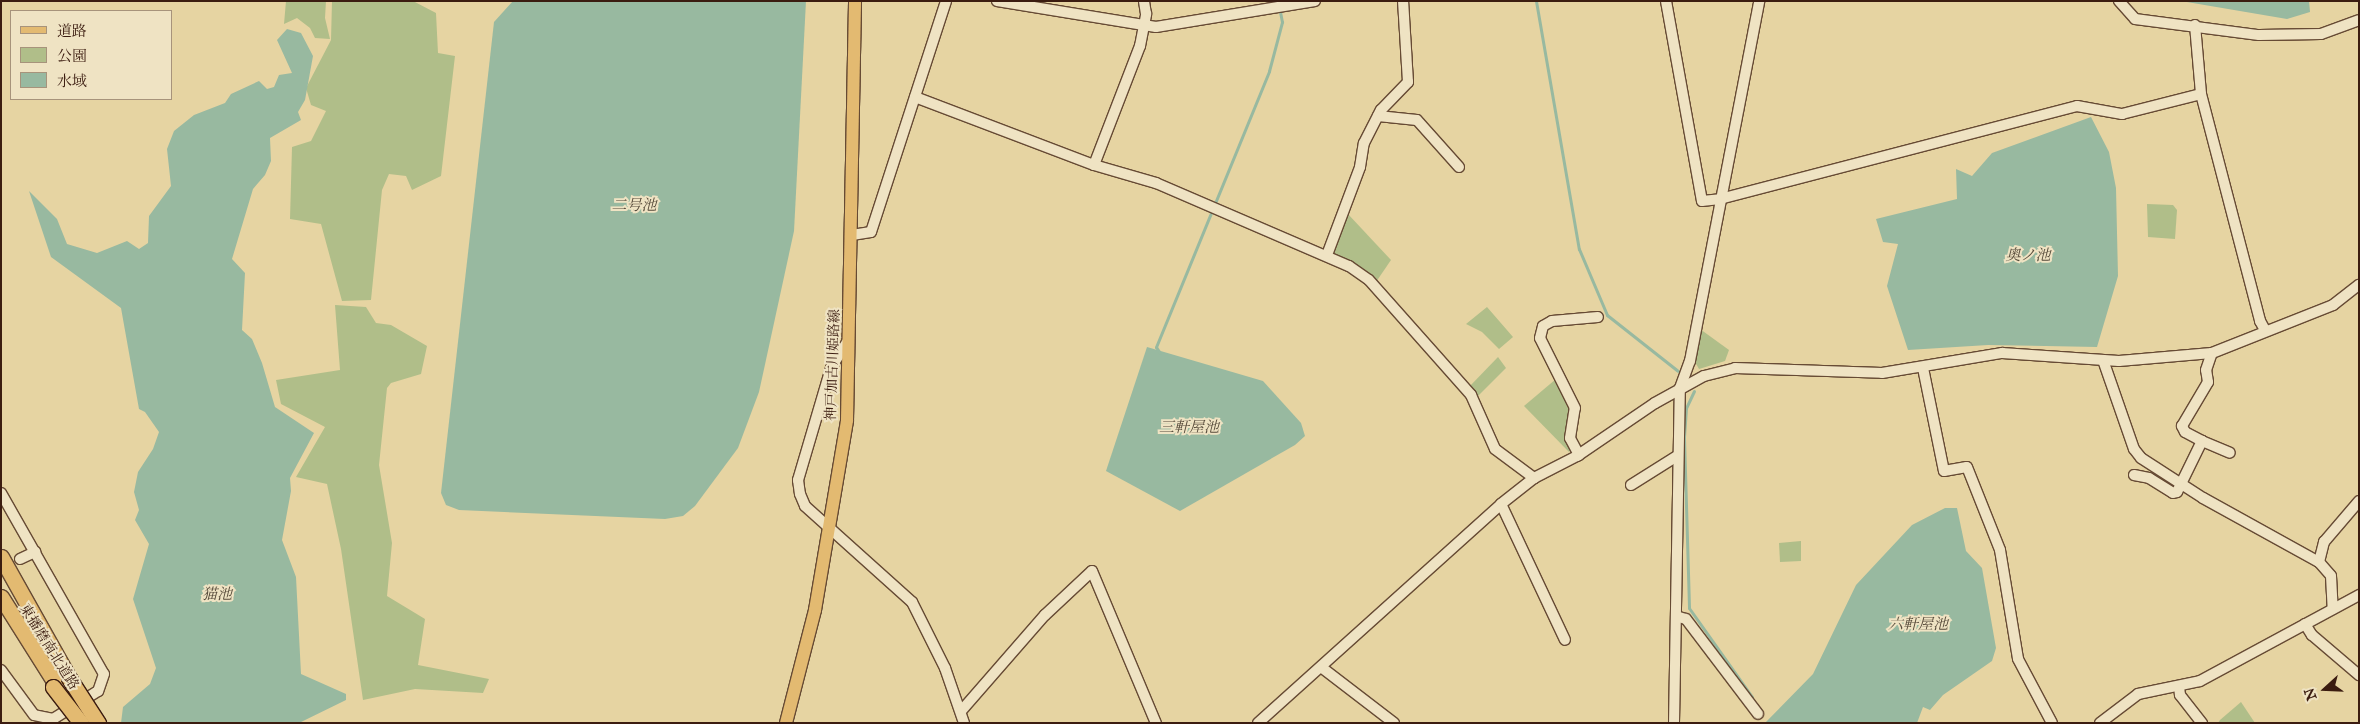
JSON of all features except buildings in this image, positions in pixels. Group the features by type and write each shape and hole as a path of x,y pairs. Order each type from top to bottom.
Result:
{"highway":[{"path":"1,557 60,684 81,723"},
{"name":"東播磨南北道路","path":"1,570 60,684"},
{"name":"東播磨南北道路","path":"1,597 60,684 98,723"},
{"path":"1,617 60,684"}],"main road":[{"name":"神戸加古川姫路線","path":"786,723 815,610 831,529 847,420 855,1"}],"street":[{"path":"852,235 871,232 946,1"},
{"path":"997,1 1156,27 1315,1"},
{"path":"1094,166 1144,26 1144,1"},
{"path":"1326,255 1360,167 1364,143 1378,116 1408,82 1403,1"},
{"path":"1666,1 1702,200 1720,199 2077,106 2122,114 2202,94"},
{"path":"1674,723 1677,456 1680,388 1690,361 1760,1"},
{"path":"2118,1 2135,19 2259,35 2301,37 2321,34 2359,20"},
{"path":"2195,26 2202,94 2260,321 2265,330"},
{"path":"915,97 1094,166 1156,183 1326,255 1368,280 1399,312 1471,394 1495,449 1534,478"},
{"path":"1378,116 1417,120 1459,167"},
{"path":"1258,723 1501,504 1534,478 1579,455 1680,388 1704,376 1734,368 1882,373 1923,368 2002,353 2103,360 2212,353 2265,330 2333,305 2359,285"},
{"path":"1579,455 1570,438 1575,408 1540,338 1543,326 1552,321 1598,317"},
{"path":"849,339 831,368 798,480 805,506 912,602 962,710 964,723"},
{"path":"2212,353 2206,370 2208,382 2182,426 2185,432 2230,453"},
{"path":"2103,360 2134,449 2141,458 2182,485 2319,562 2331,576 2333,609"},
{"path":"1923,368 1944,472 1967,467 2000,550 2018,659 2052,723"},
{"path":"2134,475 2149,478 2173,493 2182,485 2202,441"},
{"path":"1632,485 1677,456"},
{"path":"1,494 104,674 98,691 53,719 34,715 1,670"},
{"path":"2319,562 2324,542 2359,501"},
{"path":"1501,504 1565,640"},
{"path":"20,559 35,552"},
{"path":"962,710 1045,615 1092,571 1156,723"},
{"path":"2100,723 2138,694 2200,682 2359,595"},
{"path":"1676,616 1686,619 1758,714"},
{"path":"2305,624 2312,635 2359,675"},
{"path":"1321,667 1394,723"},
{"path":"2179,686 2180,695 2202,723"}],"green space":[{"path":"286,1 326,1 325,18 330,39 315,38 310,28 297,18 284,24"},
{"path":"332,1 413,1 436,13 438,53 455,56 441,176 412,190 406,176 389,174 382,190 371,300 342,301 321,224 290,219 292,147 311,141 326,111 311,105 306,88 331,40"},
{"path":"2147,204 2173,205 2177,210 2175,239 2148,237"},
{"path":"1347,213 1391,260 1376,282 1332,253"},
{"path":"335,305 366,307 376,323 391,325 427,346 421,374 391,383 387,388 379,465 392,543 387,596 425,619 418,665 489,679 483,693 415,689 363,700 341,549 327,484 296,477 325,427 281,404 276,380 340,370"},
{"path":"1487,307 1513,337 1499,349 1482,332 1466,324"},
{"path":"1700,329 1729,350 1725,361 1699,369 1695,362"},
{"path":"1498,357 1506,368 1475,399 1469,387"},
{"path":"1556,379 1572,403 1572,447 1569,452 1524,406"},
{"path":"1801,541 1801,561 1780,562 1779,543"},
{"path":"2241,702 2255,723 2218,723 2220,720"}],"water":[{"name":"二号池","path":"513,1 806,1 794,231 759,392 738,448 695,506 683,516 665,519 459,510 446,505 441,493 494,22"},
{"path":"2181,1 2309,1 2310,12 2287,19"},
{"name":"猫池","path":"287,29 301,33 313,56 305,100 298,112 301,120 270,138 271,161 265,175 253,189 232,259 245,273 242,330 252,339 262,363 275,407 314,433 290,478 291,491 282,540 296,577 301,674 346,694 346,700 299,723 121,723 123,707 150,684 156,668 133,599 149,544 135,520 139,510 134,492 138,472 153,449 159,432 145,412 139,409 121,308 51,257 29,191 57,219 67,244 97,253 127,241 139,249 148,243 149,216 171,186 167,149 174,131 194,115 225,103 231,94 259,81 267,89 274,87 279,75 292,73 277,40"},
{"name":"奥ノ池","path":"2091,117 2109,152 2116,188 2118,276 2097,347 1988,345 1908,350 1887,286 1898,244 1883,242 1876,219 1957,199 1956,169 1972,176 1992,153"},
{"name":"三軒屋池","path":"1147,347 1263,381 1301,423 1305,436 1295,445 1180,511 1106,471"},
{"name":"六軒屋池","path":"1945,508 1957,508 1966,551 1982,568 1996,648 1992,661 1943,695 1930,710 1923,707 1917,723 1765,723 1813,674 1856,585 1912,525"}],"waterway":[{"path":"1160,353 1156,347 1269,71 1282,22 1278,1"},
{"path":"1536,1 1579,249 1607,315 1678,371"},
{"path":"1694,391 1686,408 1684,438 1689,608 1752,697"}]}
